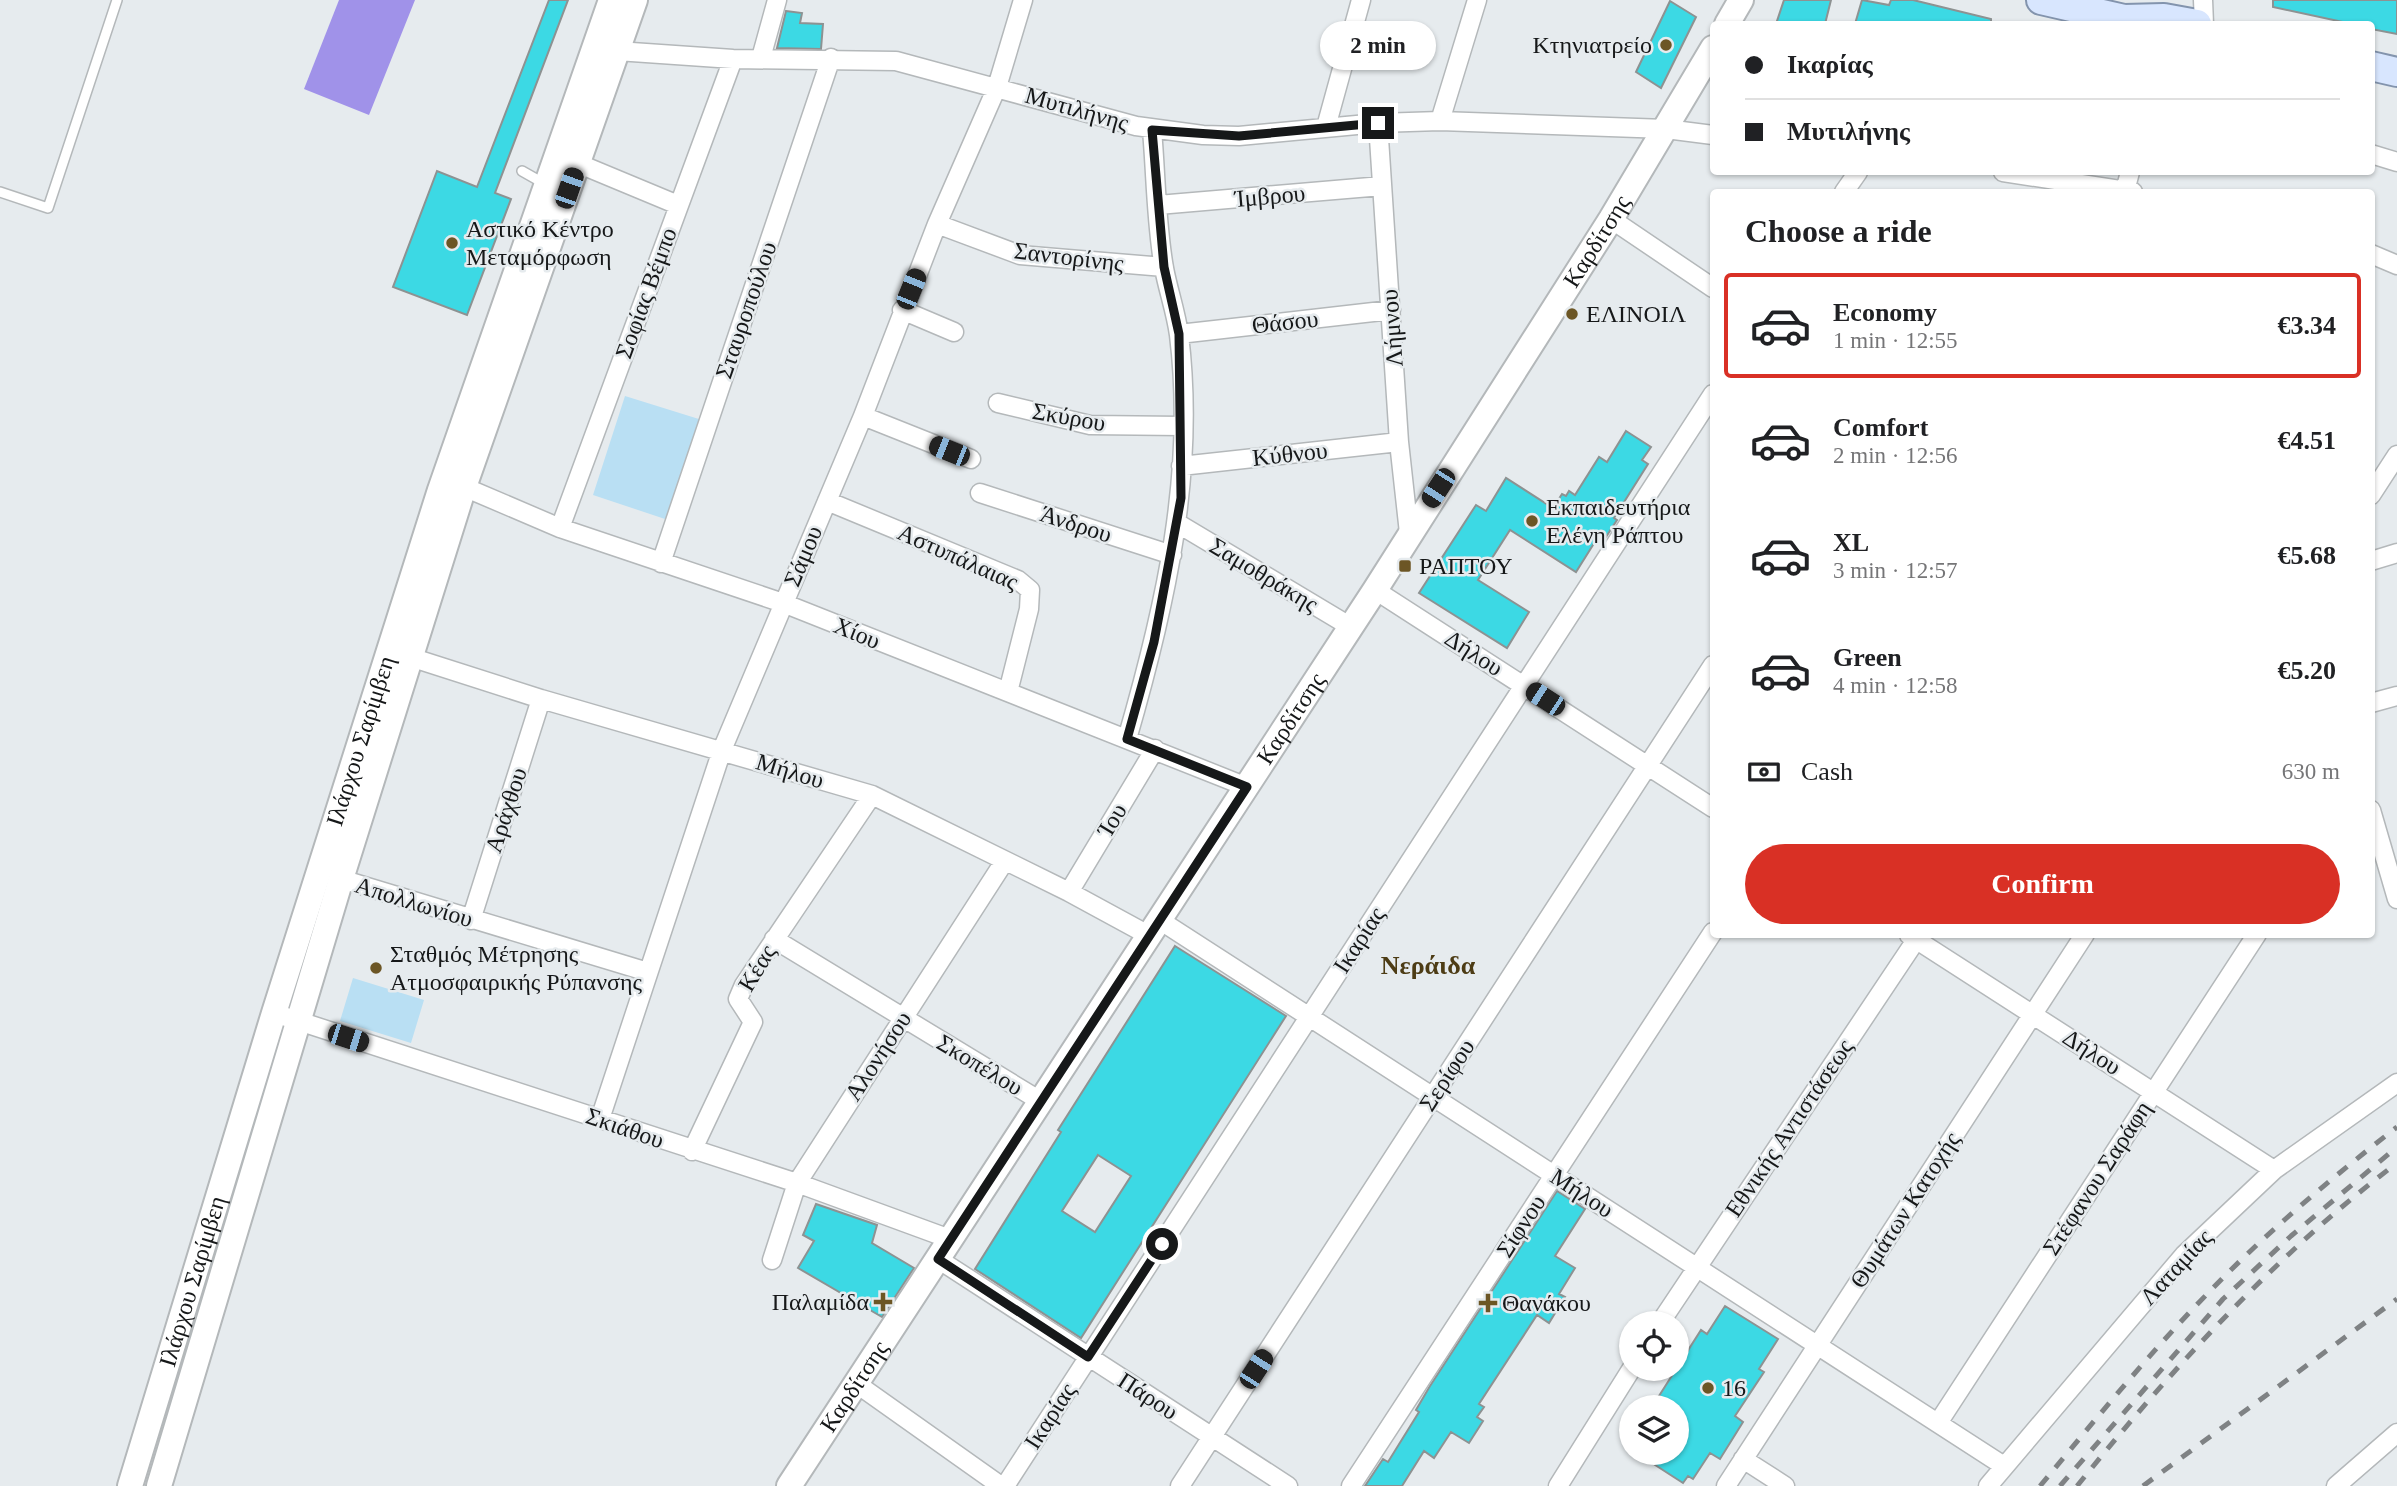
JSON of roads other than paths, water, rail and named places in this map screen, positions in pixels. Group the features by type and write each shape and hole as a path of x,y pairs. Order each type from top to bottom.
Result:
{"main road":[{"name":"Ιλάρχου Σαρίμβεη","path":"130,1486 274,1013 440,491 611,0"},
{"name":"Ιλάρχου Σαρίμβεη","path":"159,1486 341,879 464,486 635,0"},
{"path":"1729,21 1741,0"},
{"path":"2041,0 2124,19 2164,21"},
{"path":"2132,0 2164,21"},
{"name":"Καρδίτσης","path":"789,1486 1375,590 1611,219 1710,53"},
{"path":"2375,67 2397,72"}],"street":[{"path":"761,58 777,0"},
{"name":"Σάμου","path":"600,1119 722,750 863,416 937,224 997,87 1023,0"},
{"path":"1326,127 1361,0"},
{"path":"1440,121 1477,0"},
{"path":"2203,0 2204,21"},
{"name":"Μυτιλήνης","path":"617,51 733,59 831,58 896,61 1152,130 1239,136 1378,123 1440,121 1666,129 1710,135"},
{"name":"Σταυροπούλου","path":"660,563 831,58"},
{"name":"Σοφίας Βέμπο","path":"560,528 733,59"},
{"name":"Λήμνου","path":"1378,123 1399,442 1409,533"},
{"path":"1127,739 1150,660 1172,555 1181,466 1179,334 1164,267 1152,130"},
{"path":"2375,154 2397,162"},
{"path":"578,163 678,205"},
{"path":"2022,189 2031,175 2075,187 2097,189"},
{"name":"Ίμβρου","path":"1158,205 1382,186"},
{"path":"1611,219 1710,286"},
{"name":"Σαντορίνης","path":"937,224 1020,255 1164,267"},
{"path":"2375,256 2397,265"},
{"path":"902,310 954,332"},
{"name":"Θάσου","path":"1179,334 1391,310"},
{"name":"Ικαρίας","path":"1003,1486 1710,399"},
{"name":"Σκύρου","path":"998,403 1090,425 1181,426"},
{"path":"863,416 971,459"},
{"name":"Κύθνου","path":"1181,466 1399,442"},
{"path":"2375,489 2397,455"},
{"name":"Χίου","path":"464,486 560,528 783,603 1247,787"},
{"name":"Άνδρου","path":"981,493 1172,555"},
{"name":"Αστυπάλαιας","path":"827,501 1018,580 1030,590 1029,609 1008,692"},
{"name":"Σαμοθράκης","path":"1177,523 1351,627"},
{"path":"2375,560 2397,553"},
{"name":"Δήλου","path":"1375,590 1710,806"},
{"name":"Μήλου","path":"410,657 541,699 872,795 1004,862 1156,928 1310,1017 2004,1466"},
{"name":"Σερίφου","path":"1180,1486 1710,670"},
{"path":"2375,702 2397,696"},
{"name":"Αράχθου","path":"471,920 541,699"},
{"name":"Ίου","path":"1069,892 1156,749"},
{"name":"Κέας","path":"692,1151 753,1022 738,999 774,939 872,795"},
{"path":"2375,824 2397,899"},
{"name":"Αλονήσου","path":"772,1260 797,1184 901,1018 1004,862"},
{"name":"Απολλωνίου","path":"341,879 648,972"},
{"name":"Σίφνου","path":"1351,1486 1710,937"},
{"name":"Εθνικής Αντιστάσεως","path":"1668,1311 1914,938"},
{"name":"Δήλου","path":"1918,938 2274,1170"},
{"name":"Θυμάτων Κατοχής","path":"1726,1486 2082,938"},
{"name":"Στέφανου Σαράφη","path":"1938,1423 2254,938"},
{"name":"Σκοπέλου","path":"774,939 1042,1102"},
{"name":"Σκιάθου","path":"274,1013 797,1184 944,1249"},
{"name":"Λαταμίας","path":"1988,1486 2183,1255 2274,1170 2397,1083"},
{"name":"Πάρου","path":"944,1249 1088,1357 1288,1486"},
{"path":"1558,1486 1624,1381"},
{"path":"857,1384 1003,1486"},
{"path":"2336,1486 2397,1433"},
{"path":"1743,1459 1786,1486"}],"lane":[{"path":"0,192 48,208 117,0"},
{"path":"522,171 545,184"}],"railway":[{"path":"2040,1486 2146,1361 2234,1267 2302,1205 2397,1127"},
{"path":"2060,1486 2223,1299 2291,1236 2397,1147"},
{"path":"2077,1486 2150,1399 2227,1315 2310,1235 2397,1163"},
{"path":"2143,1486 2397,1299"}],"place":[{"name":"Κτηνιατρείο","path":"1666,45"},
{"name":"Αστικό Κέντρο Μεταμόρφωση","path":"452,243"},
{"name":"ΕΛΙΝΟΙΛ","path":"1572,314"},
{"name":"Εκπαιδευτήρια Ελένη Ράπτου","path":"1532,521"},
{"name":"ΡΑΠΤΟΥ","path":"1405,566"},
{"name":"Σταθμός Μέτρησης Ατμοσφαιρικής Ρύπανσης","path":"376,968"},
{"name":"Παλαμίδα","path":"883,1302"},
{"name":"Θανάκου","path":"1488,1303"},
{"name":"16","path":"1708,1388"}],"district":[{"name":"Νεράιδα","path":"1428,965"}]}
